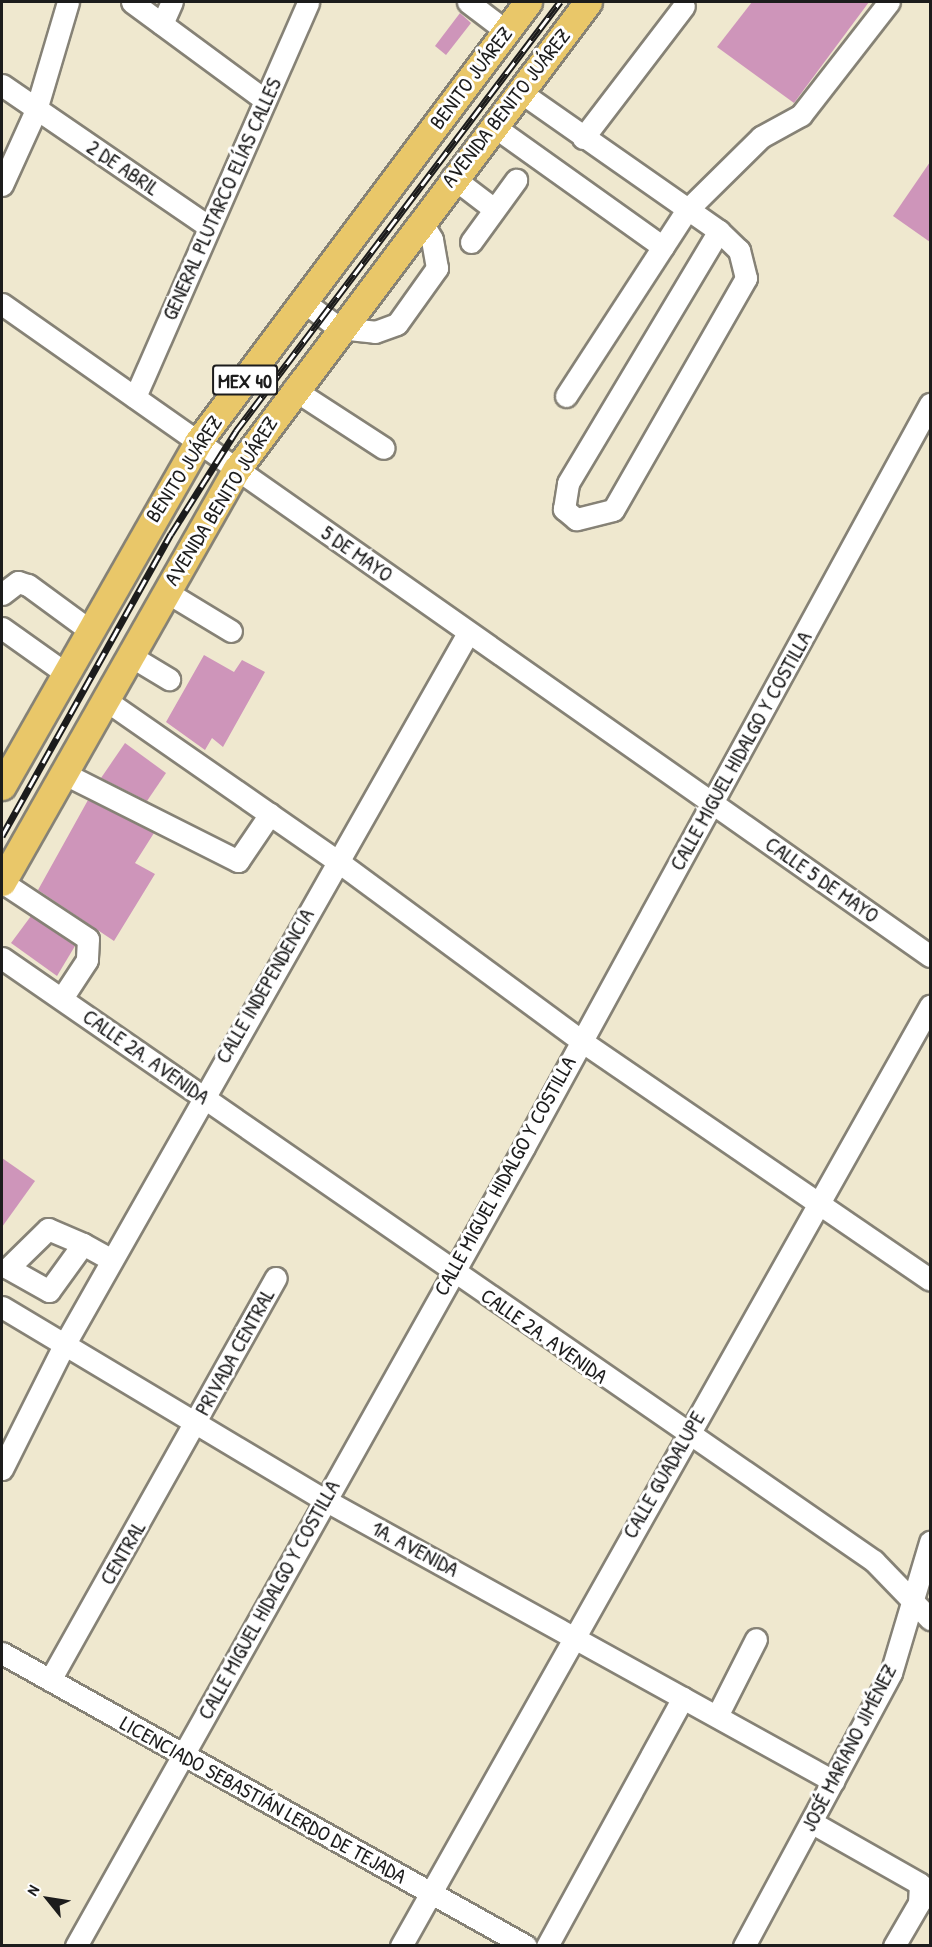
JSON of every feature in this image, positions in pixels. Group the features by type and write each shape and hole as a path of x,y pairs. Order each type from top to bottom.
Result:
{"main road":[{"name":"BENITO JUÁREZ","path":"2,786 88,629 198,442 528,2"},
{"name":"AVENIDA BENITO JUÁREZ","path":"2,882 165,591 237,469 368,288 588,2"},
{"path":"334,263 368,288"}],"street":[{"path":"2,185 36,110 68,2"},
{"path":"132,2 265,100"},
{"path":"162,24 172,2"},
{"name":"GENERAL PLUTARCO ELÍAS CALLES","path":"135,397 308,2"},
{"path":"468,2 506,31"},
{"path":"566,396 687,210 761,137 801,115 889,2"},
{"path":"583,138 684,6"},
{"name":"2 DE ABRIL","path":"2,85 209,227"},
{"path":"519,91 583,138 719,231 738,250 746,278 731,312 613,510 576,519 564,509 568,483 719,231"},
{"path":"492,125 663,247"},
{"path":"452,177 494,209"},
{"path":"471,242 516,180"},
{"path":"304,302 339,327 386,330 425,289 438,255 420,220"},
{"name":"5 DE MAYO","path":"2,304 713,804"},
{"path":"293,389 384,448"},
{"name":"CALLE MIGUEL HIDALGO Y COSTILLA","path":"76,1946 713,804 930,404"},
{"path":"2,594 23,583 88,629"},
{"path":"165,591 231,631"},
{"path":"2,627 64,672"},
{"name":"CALLE INDEPENDENCIA","path":"2,1469 10,1439 336,860 468,633"},
{"path":"129,655 169,679"},
{"path":"104,699 336,860 580,1040 820,1207 930,1280"},
{"path":"63,773 238,861 270,814"},
{"name":"CALLE 5 DE MAYO","path":"713,804 930,956"},
{"path":"2,882 88,939 87,960 62,998"},
{"name":"CALLE 2A. AVENIDA","path":"2,958 452,1273 874,1561 930,1619"},
{"name":"CALLE GUADALUPE","path":"401,1946 573,1634 820,1207 930,1006"},
{"path":"83,1244 49,1291 5,1272 48,1229 83,1244 112,1260"},
{"name":"PRIVADA CENTRAL","path":"195,1425 276,1278"},
{"name":"1A. AVENIDA","path":"2,1307 63,1347 325,1500 573,1634 833,1781"},
{"name":"CENTRAL","path":"51,1680 195,1425"},
{"name":"JOSÉ MARIANO JIMÉNEZ","path":"744,1946 891,1673 930,1542"},
{"path":"717,1716 756,1639"},
{"name":"LICENCIADO SEBASTIÁN LERDO DE TEJADA","path":"2,1653 182,1756 526,1946"},
{"path":"547,1946 683,1698"},
{"path":"811,1822 920,1884 920,1903 894,1946"}],"building":[{"path":"752,2 869,2 794,103 717,47"},
{"path":"460,13 471,23 446,55 435,46"},
{"path":"930,162 930,242 893,216"},
{"path":"204,655 234,672 242,660 265,672 223,747 212,738 205,750 166,722"},
{"path":"125,743 166,773 147,801 101,778"},
{"path":"88,800 154,833 135,863 155,874 114,941 38,890"},
{"path":"31,916 75,946 57,976 11,943"},
{"path":"2,1158 35,1181 2,1227"}],"railway":[{"path":"2,836 171,534 236,431 560,2"}]}
